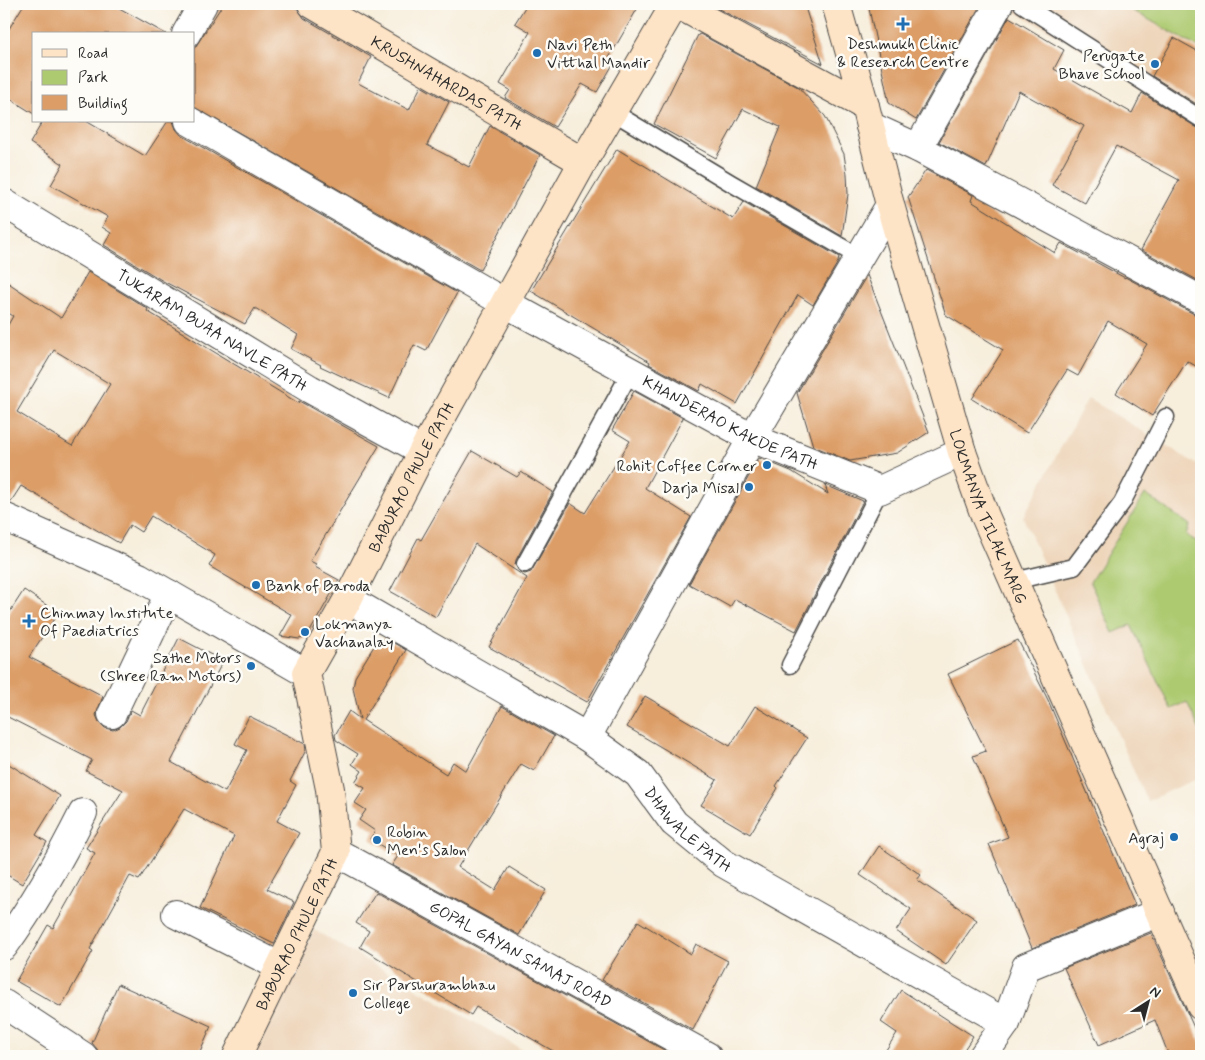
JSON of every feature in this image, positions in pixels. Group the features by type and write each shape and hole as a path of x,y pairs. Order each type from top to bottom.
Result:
{"street":[{"path":"187,32 203,4"},
{"name":"KRUSHNAHARDAS PATH","path":"312,4 583,162"},
{"path":"676,4 868,116 918,148 1201,300"},
{"name":"BABURAO PHULE PATH","path":"237,1056 336,852 330,789 306,672 348,598 423,451 583,162 676,4"},
{"name":"LOKMANYA TILAK MARG","path":"836,4 868,116 890,205 962,452 985,516 1201,1006"},
{"path":"918,148 999,4"},
{"name":"KHANDERAO KAKDE PATH","path":"191,122 505,303 752,438 880,490"},
{"name":"TUKARAM BUAA NAVLE PATH","path":"4,203 310,389 423,451"},
{"path":"587,737 752,438 890,205"},
{"path":"880,490 962,452"},
{"path":"4,516 139,577 306,672"},
{"path":"112,714 169,594"},
{"name":"DHAWALE PATH","path":"348,598 587,737 638,774 674,823 723,863 1006,1023"},
{"path":"4,946 52,873 83,813"},
{"name":"GOPAL GAYAN SAMAJ ROAD","path":"336,852 707,1056"},
{"path":"983,1056 1006,1023 1026,967 1160,912"},
{"path":"176,914 280,967"},
{"path":"4,1004 69,1052"}],"lane":[{"path":"1022,4 1201,119"},
{"path":"613,112 859,257"},
{"path":"525,564 631,371"},
{"path":"1014,581 1074,567 1122,504 1166,417"},
{"path":"790,665 880,490"}],"shaded area":[{"name":"Perugate Bhave School","path":"1020,4 1201,4 1201,117 1016,12"},
{"path":"1088,398 1201,467 1201,777 1147,801 1023,517"},
{"name":"Sir Parshurambhau College","path":"314,930 533,1056 252,1056"}],"green space":[{"path":"1121,4 1201,4 1201,49"},
{"path":"1145,494 1190,525 1186,535 1201,544 1201,733 1187,702 1171,709 1131,625 1113,633 1090,582"}],"building":[{"path":"24,4 112,4 162,32 32,32 32,113 4,95 4,37"},
{"path":"223,4 287,4 298,9 304,18 371,57 358,83 409,110 421,86 449,102 427,145 469,167 490,126 540,155 480,270 195,108 195,47"},
{"path":"527,4 640,4 606,63 612,66 597,92 582,84 555,127 505,98 510,90 500,84 530,32 515,23"},
{"path":"716,4 804,4 823,64 715,7"},
{"path":"868,4 981,4 916,120 889,103"},
{"path":"1009,17 1064,50 1054,69 1132,113 1142,93 1201,129 1201,282 1141,250 1179,180 1116,146 1085,203 1052,185 1084,126 1019,91 986,167 939,142"},
{"path":"700,34 798,87 825,116 844,154 847,174 848,194 842,236 756,186 780,127 743,109 716,158 654,124"},
{"path":"1174,38 1201,53 1201,107 1152,76"},
{"path":"42,122 88,122 145,156 167,122 173,122 181,135 457,293 426,351 414,345 389,398 320,366 291,349 298,335 255,308 245,324 163,281 104,245 111,233 102,227 108,217 51,185 63,164 30,143"},
{"path":"617,149 733,219 744,202 839,257 838,262 813,305 798,295 737,404 702,384 699,391 649,364 650,362 531,291"},
{"path":"926,170 973,195 971,201 1055,253 1061,243 1201,316 1201,369 1187,361 1152,416 1116,393 1147,344 1108,321 1078,376 1067,370 1027,433 972,399 1003,350 946,315 908,197"},
{"path":"88,272 148,309 147,311 298,403 299,401 379,446 310,561 316,564 315,567 339,580 307,637 299,639 280,636 292,615 209,566 215,555 151,516 141,532 130,525 119,543 21,486 10,503 4,502 4,332 13,316 4,310 4,280 61,318","holes":["54,350 110,384 72,446 17,412"]},
{"path":"867,275 929,432 897,453 850,461 813,446 797,393"},
{"path":"634,391 683,418 645,488 691,517 587,702 489,647 527,578 475,544 436,617 390,591 418,538 421,540 472,451 517,477 521,472 553,492 516,560 515,565 520,572 525,574 531,572 570,503 585,513 630,441 612,430"},
{"path":"759,458 791,471 828,494 825,485 863,501 796,631 735,599 730,607 689,584"},
{"path":"24,590 58,613 29,657 103,696 96,715 99,722 105,728 113,730 120,727 126,721 131,710 140,715 179,638 223,661 171,762 225,792 247,750 235,744 249,716 305,744 306,750 290,781 296,785 277,821 299,833 267,889 294,902 274,944 200,908 234,836 184,809 139,880 130,876 90,949 93,951 61,1007 16,981 48,925 53,928 95,853 86,848 123,790 86,771 92,760 4,715 4,621"},
{"path":"385,638 406,650 363,720 446,774 453,762 466,771 502,706 554,736 534,771 521,764 458,867 495,890 509,867 546,890 519,935 392,865 398,856 370,839 375,831 359,820 366,810 355,803 365,788 355,782 362,771 352,764 358,754 336,740 335,735 349,711 360,719 353,688 355,677 374,646"},
{"path":"1018,640 1048,700 1135,905 1032,948 989,844 1008,837 973,756 986,751 948,674"},
{"path":"645,696 730,746 755,706 807,738 776,786 778,788 750,834 701,805 717,780 627,727"},
{"path":"4,761 60,796 36,835 47,842 22,884 4,873"},
{"path":"879,846 921,875 917,880 977,920 946,965 896,931 911,909 860,875"},
{"path":"376,892 675,1056 562,1056 476,1007 471,1015 360,947 369,931 356,923"},
{"path":"638,921 691,954 696,944 728,961 693,1030 602,980"},
{"path":"1151,933 1201,1043 1201,1056 1169,1056 1155,1020 1099,1045 1064,968"},
{"path":"118,984 211,1026 198,1056 99,1056 97,1049 92,1043"},
{"path":"901,990 973,1036 960,1056 882,1056 897,1033 881,1022"}],"place":[{"name":"Deshmukh Clinic & Research Centre","path":"903,24"},
{"name":"Navi Peth Vitthal Mandir","path":"537,53"},
{"name":"Perugate Bhave School","path":"1155,64"},
{"name":"Rohit Coffee Corner","path":"767,465"},
{"name":"Darja Misal","path":"749,487"},
{"name":"Bank of Baroda","path":"256,585"},
{"name":"Chinmay Institute Of Paediatrics","path":"29,621"},
{"name":"Lokmanya Vachanalay","path":"305,632"},
{"name":"Sathe Motors (Shree Ram Motors)","path":"251,666"},
{"name":"Agraj","path":"1174,837"},
{"name":"Robin Men's Salon","path":"377,840"},
{"name":"Sir Parshurambhau College","path":"353,993"}]}
